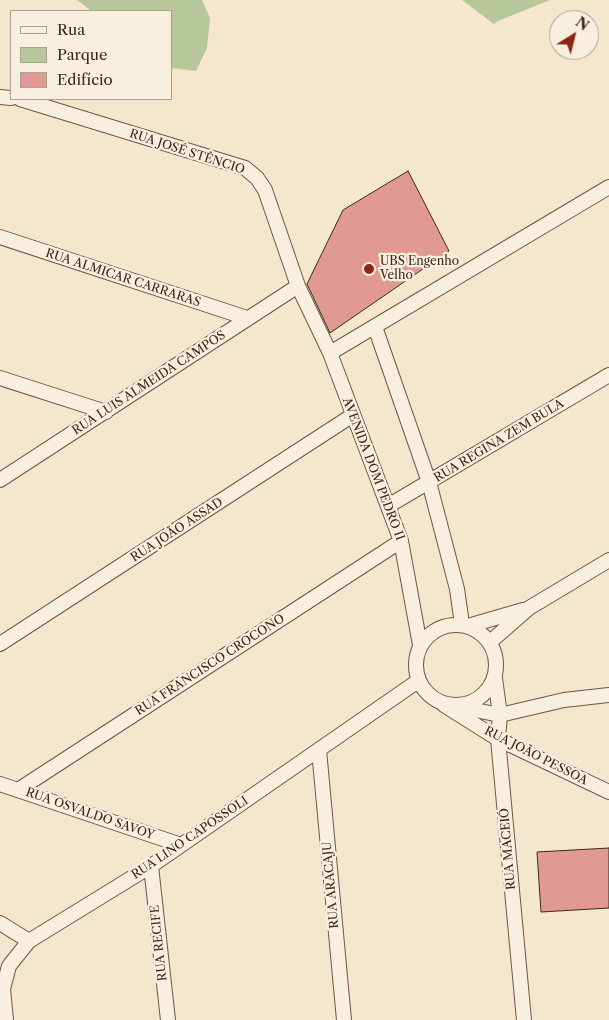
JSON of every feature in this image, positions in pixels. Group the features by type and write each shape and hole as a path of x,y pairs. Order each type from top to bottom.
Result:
{"street":[{"name":"RUA JOSÉ STÊNCIO","path":"23,100 245,168 257,178 265,190 298,286 330,353"},
{"path":"330,353 609,188"},
{"name":"RUA ALMICAR CARRARAS","path":"0,237 247,318"},
{"name":"RUA LUIS ALMEIDA CAMPOS","path":"0,480 298,286"},
{"path":"375,327 429,482 465,625"},
{"name":"AVENIDA DOM PEDRO II","path":"330,353 401,541 420,645"},
{"name":"RUA REGINA ZEM BULA","path":"388,506 609,375"},
{"path":"0,378 106,412"},
{"name":"RUA JOÃO ASSAD","path":"0,644 353,415"},
{"name":"RUA FRANCISCO CROCONO","path":"18,790 401,541"},
{"path":"490,642 529,608 609,560"},
{"path":"529,608 465,625 445,625 430,632 420,645 415,663 418,681 427,693 439,702 500,715 564,700 609,695"},
{"path":"455,706 470,703 485,694 495,678 496,660 490,642 477,630 465,625"},
{"name":"RUA MACEIÓ","path":"495,678 500,715 498,739 524,1020"},
{"name":"RUA LINO CAPOSSOLI","path":"6,1020 3,989 9,966 29,941 151,866 418,681"},
{"name":"RUA JOÃO PESSOA","path":"439,702 498,739 609,792"},
{"name":"RUA ARACAJU","path":"319,750 344,1020"},
{"name":"RUA OSVALDO SAVOY","path":"0,784 181,845"},
{"name":"RUA RECIFE","path":"151,866 168,1020"},
{"path":"0,923 29,941"}],"green space":[{"path":"77,0 202,0 210,18 207,48 196,71 172,68 172,10 91,10"},
{"path":"462,0 550,0 494,24"}],"building":[{"name":"UBS Engenho Velho","path":"408,171 449,251 330,333 307,284 343,210"},
{"path":"609,848 609,908 541,912 537,852"}],"place":[{"name":"UBS Engenho Velho","path":"369,269"}]}
